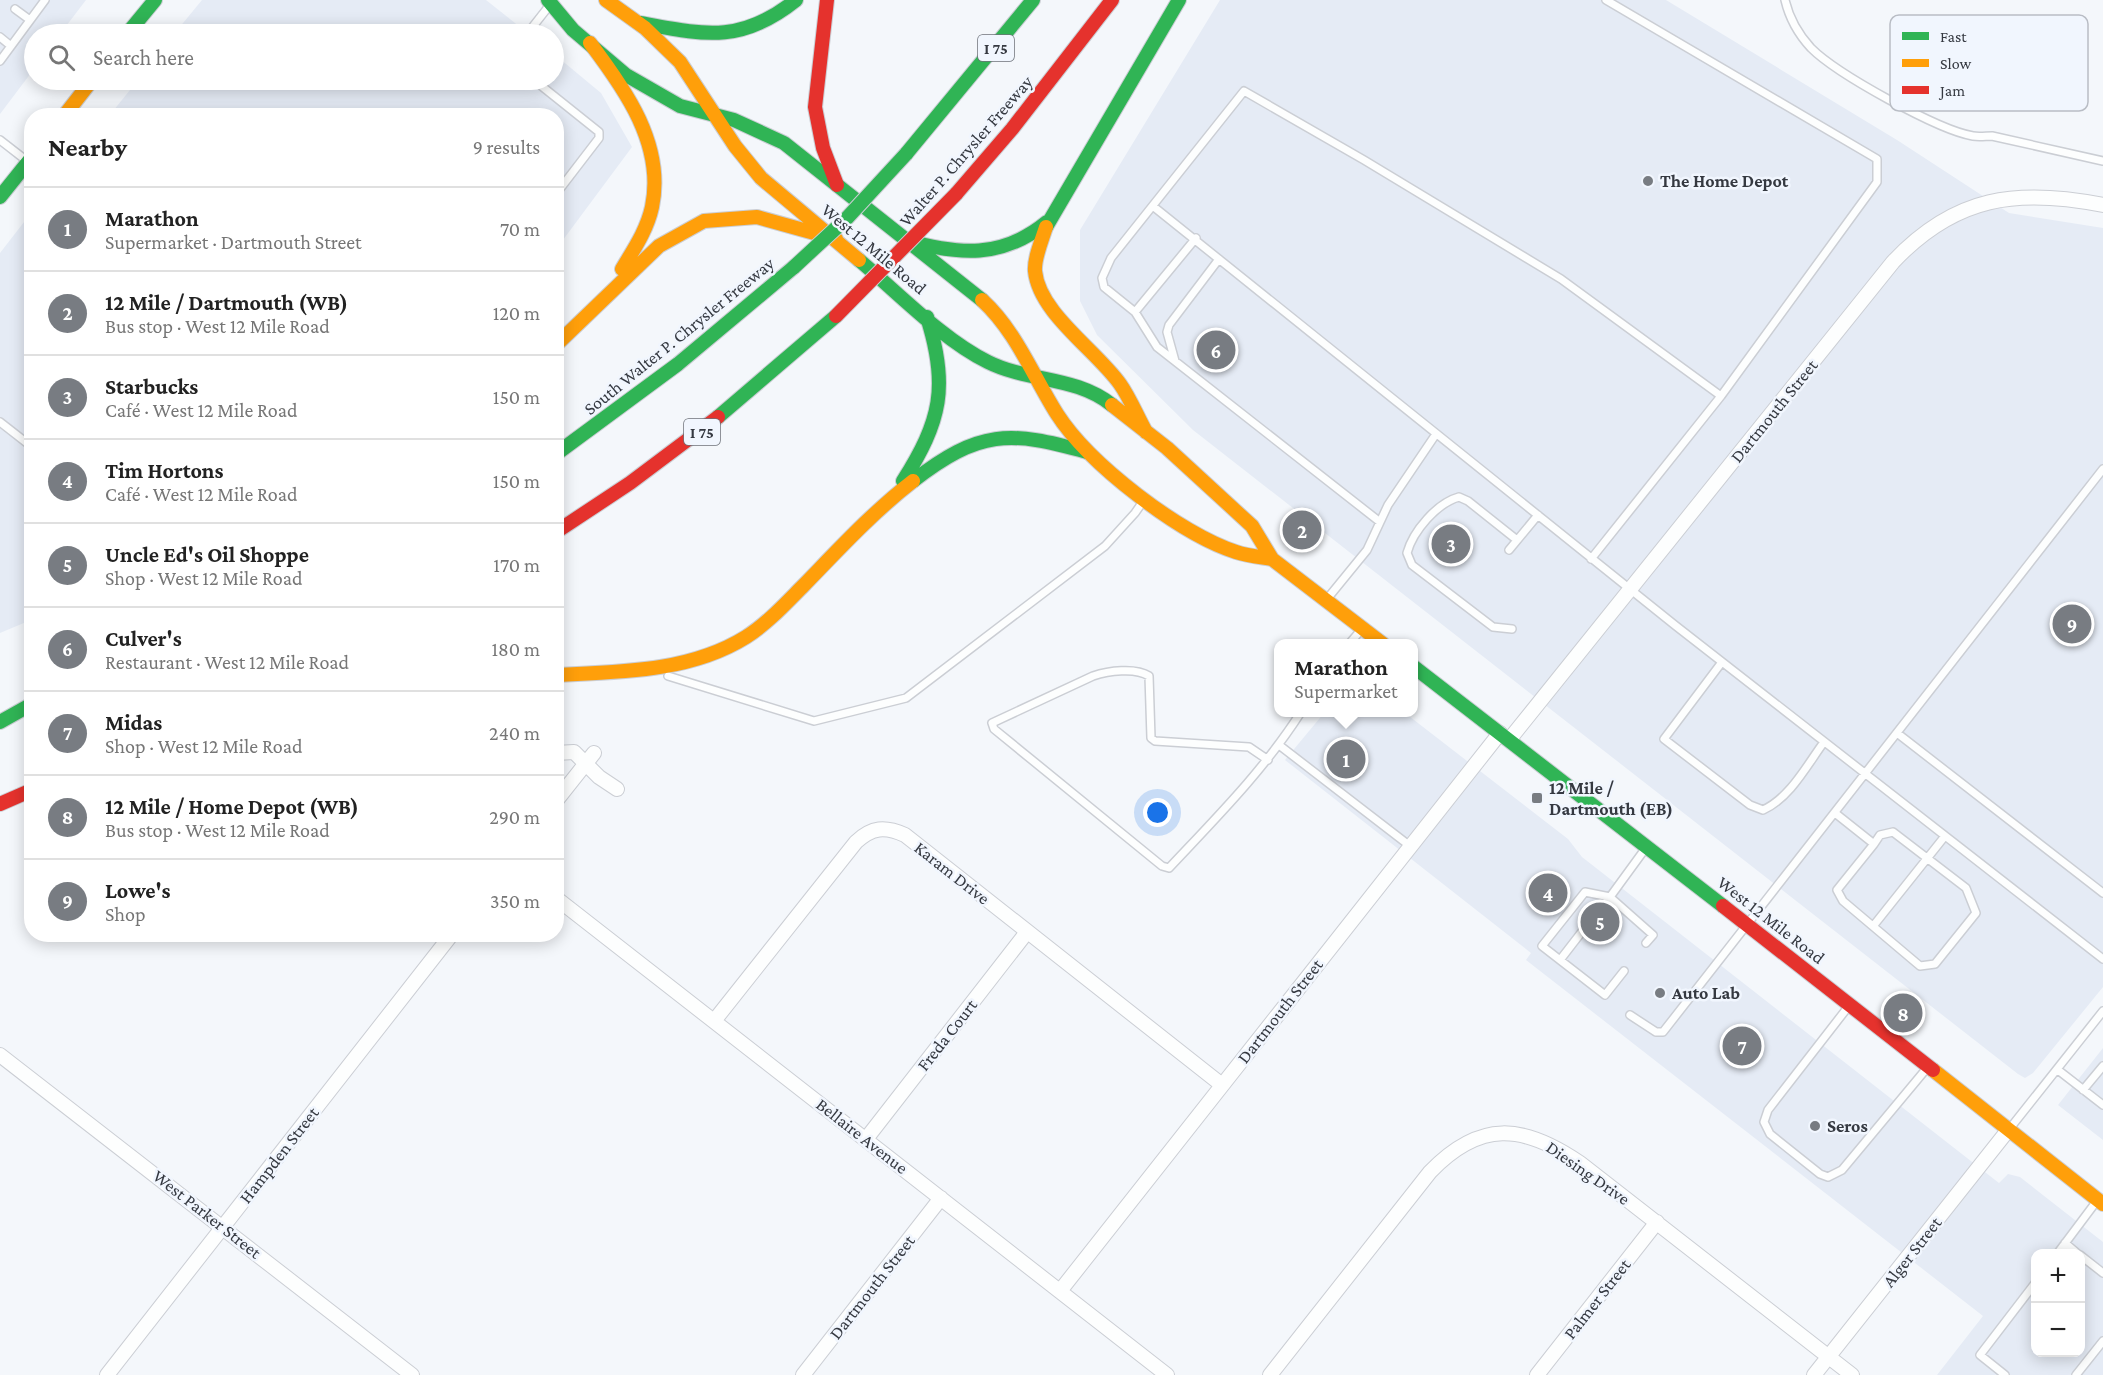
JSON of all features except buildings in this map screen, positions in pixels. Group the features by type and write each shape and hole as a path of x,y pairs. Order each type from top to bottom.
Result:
{"main road":[{"name":"West 12 Mile Road","path":"606,0 640,22 680,63 740,156 761,178 960,345 988,363 1073,384 1109,402 1206,482 1252,526 1272,560 1376,639"},
{"path":"640,22 706,35 741,32 772,19 796,0"},
{"path":"827,0 815,107 823,148 837,185"},
{"name":"South Walter P. Chrysler Freeway","path":"564,448 662,377 759,299 847,218 906,154 1033,0"},
{"name":"Walter P. Chrysler Freeway","path":"564,527 684,447 836,316 956,194 1018,122 1112,0"},
{"path":"1146,432 1120,384 1045,300 1035,269 1047,222 1179,0"},
{"path":"135,24 152,1"},
{"name":"West 12 Mile Road","path":"549,2 590,43 645,89 682,107 715,114 752,126 784,143 984,302 1000,318 1037,376 1060,419 1087,453 1145,498 1233,552 1272,560"},
{"path":"590,43 616,76 645,127 655,170 653,201 644,232 603,298"},
{"path":"70,108 84,90"},
{"path":"0,197 24,167"},
{"path":"564,337 659,246 704,221 757,217 836,239"},
{"path":"905,240 932,249 995,249 1012,245 1029,237 1047,222"},
{"path":"893,497 928,442 939,416 938,350 927,317"},
{"path":"564,675 649,670 707,656 740,642 766,622 893,497 963,447 989,438 1019,435 1087,453"},
{"name":"West 12 Mile Road","path":"1418,671 1746,923 2100,1202"},
{"path":"0,722 24,708"},
{"path":"0,728 24,718"},
{"path":"0,806 24,794"},
{"path":"0,806 24,802"}],"street":[{"name":"Dartmouth Street","path":"1060,1291 1410,846 1630,589 1893,262 1916,240 1957,213 1986,201 2007,197 2052,196 2103,205"},
{"path":"564,753 574,752 590,758 599,777 617,789"},
{"path":"564,791 590,758"},
{"name":"Karam Drive","path":"714,1021 856,842 871,830 893,830 905,835 1222,1085"},
{"name":"Bellaire Avenue","path":"564,903 1167,1375"},
{"name":"Freda Court","path":"866,1139 1027,932"},
{"name":"Hampden Street","path":"106,1375 447,942"},
{"name":"West Parker Street","path":"0,1055 412,1375"},
{"name":"Alger Street","path":"1814,1375 2009,1129"},
{"name":"Diesing Drive","path":"1270,1375 1430,1172 1452,1151 1482,1136 1519,1134 1546,1141 1580,1163 1852,1375"},
{"name":"Dartmouth Street","path":"803,1375 941,1198"},
{"name":"Palmer Street","path":"1537,1375 1657,1222"}],"lane":[{"path":"27,24 45,0"},
{"path":"1591,559 1721,396 1877,182 1878,159 1606,0"},
{"path":"1785,0 1796,27 1814,51 1855,79 1890,98"},
{"path":"534,24 549,2"},
{"path":"15,9 30,20"},
{"path":"0,61 24,28"},
{"path":"0,37 11,46"},
{"path":"546,90 599,132 599,138 564,184"},
{"path":"1380,522 1157,347 1135,312 1104,287 1102,278 1111,258 1244,92 1364,160 1561,279 1721,396"},
{"path":"1914,111 1943,127 1974,136 1992,136 2103,161"},
{"path":"0,140 24,155"},
{"path":"1154,207 1196,238 1591,559 2103,958"},
{"path":"1135,312 1196,238"},
{"path":"1176,362 1167,332 1169,325 1219,259"},
{"path":"0,422 24,440"},
{"path":"1326,601 1367,550 1388,505 1436,434"},
{"path":"1630,1015 1656,1032 1663,1032 2103,469"},
{"path":"1512,629 1493,627 1412,565 1407,553 1410,543 1440,506 1459,497 1468,501 1518,540"},
{"path":"649,670 814,721 906,698 1105,546 1135,513 1145,498"},
{"path":"1509,550 1538,515"},
{"path":"1353,639 1362,628"},
{"path":"1722,662 1664,739 1750,805 1763,810 1773,806 1785,793 1824,742"},
{"path":"1268,760 1249,747 1155,741 1151,738 1149,676 1134,672 1106,672 1093,676 992,723 994,729 1162,866 1170,868 1268,760 1298,717"},
{"path":"1897,733 2103,893"},
{"path":"1279,746 1410,846"},
{"path":"1835,813 1874,844"},
{"path":"1893,832 1928,858 1966,888 1976,913 1935,964 1920,966 1880,935 1874,925 1843,901 1837,890 1880,835 1893,832"},
{"path":"1874,925 1945,836"},
{"path":"1603,906 1646,846"},
{"path":"1624,971 1605,995 1542,946 1585,892 1610,897 1653,935 1646,943"},
{"path":"1560,960 1584,929"},
{"path":"1850,1005 1765,1116 1764,1122 1770,1134 1820,1174 1828,1177 1842,1170 1929,1066"},
{"path":"2009,1129 2103,1011"},
{"path":"2084,1090 2103,1066"},
{"path":"2058,1070 2103,1105"},
{"path":"2061,1249 2100,1202"},
{"path":"2065,1243 2073,1249"},
{"path":"2085,1259 2103,1273"},
{"path":"2006,1375 1980,1355 2031,1289"},
{"path":"2076,1375 2103,1341"}],"shaded area":[{"path":"0,0 86,0 68,24 24,24 24,82 0,114"},
{"path":"202,0 486,0 516,24 182,24"},
{"path":"1220,0 1666,0 1897,140 2009,213 2103,228 2103,987 2033,1073 2025,1078 2018,1074 1193,430 1097,335 1080,301 1080,230"},
{"path":"564,62 601,93 632,147 564,239 564,108 115,108 130,90 564,90"},
{"path":"24,222 24,623 0,633 0,253"},
{"path":"1321,717 1410,717 1568,839 1582,857 1999,1183 2008,1174 2020,1177 2103,1242 2103,1375 1937,1375 1983,1316 1526,960 1531,953 1285,760"},
{"path":"2103,1048 2103,1140 2058,1105"}],"traffic: fast":[{"path":"135,24 155,0"},
{"path":"548,0 573,30 626,75 680,106 734,120 784,143 982,300"},
{"path":"640,23 703,33 740,30 758,24 796,0"},
{"path":"906,154 1033,0"},
{"path":"1046,227 1179,0"},
{"path":"794,267 847,218 906,154"},
{"path":"0,197 24,167"},
{"path":"905,240 962,251 997,248 1013,243 1047,222"},
{"path":"859,260 921,315 971,353 1003,368 1083,389 1112,405"},
{"path":"564,448 678,364 794,267"},
{"path":"718,417 836,316"},
{"path":"903,481 926,440 938,402 938,363 927,317"},
{"path":"913,481 957,452 996,439 1036,440 1087,452"},
{"path":"1418,670 1723,906"},
{"path":"0,722 24,708"}],"traffic: slow":[{"path":"606,0 645,28 680,62 735,146 761,178 859,260"},
{"path":"590,43 616,79 639,119 653,162 655,184 650,215 640,239 622,269"},
{"path":"70,108 84,90"},
{"path":"564,337 659,246 704,221 757,217 836,239"},
{"path":"1046,227 1035,266 1039,287 1057,316 1120,384 1146,432"},
{"path":"982,300 1005,326 1057,414 1072,434 1113,475 1163,514 1189,530 1240,553 1272,559"},
{"path":"1112,405 1167,448 1252,526 1272,559 1376,639"},
{"path":"564,675 629,671 678,664 724,649 746,637 762,626 870,518 913,481"},
{"path":"1933,1070 2103,1204"}],"traffic: jam":[{"path":"827,0 815,107 823,148 837,185"},
{"path":"956,194 1012,129 1112,0"},
{"path":"836,316 956,194"},
{"path":"564,527 630,483 718,417"},
{"path":"0,804 24,794"},
{"path":"1723,906 1933,1070"}],"place":[{"name":"The Home Depot","path":"1648,181"},
{"name":"Culver's","path":"1216,350"},
{"name":"12 Mile / Dartmouth (WB)","path":"1302,530"},
{"name":"Starbucks","path":"1451,544"},
{"name":"Lowe's","path":"2072,624"},
{"name":"Marathon","path":"1346,759"},
{"name":"12 Mile / Dartmouth (EB)","path":"1537,798"},
{"name":"Tim Hortons","path":"1548,893"},
{"name":"Uncle Ed's Oil Shoppe","path":"1600,922"},
{"name":"Auto Lab","path":"1660,993"},
{"name":"12 Mile / Home Depot (WB)","path":"1903,1013"},
{"name":"Midas","path":"1742,1046"},
{"name":"Seros","path":"1815,1126"}]}
